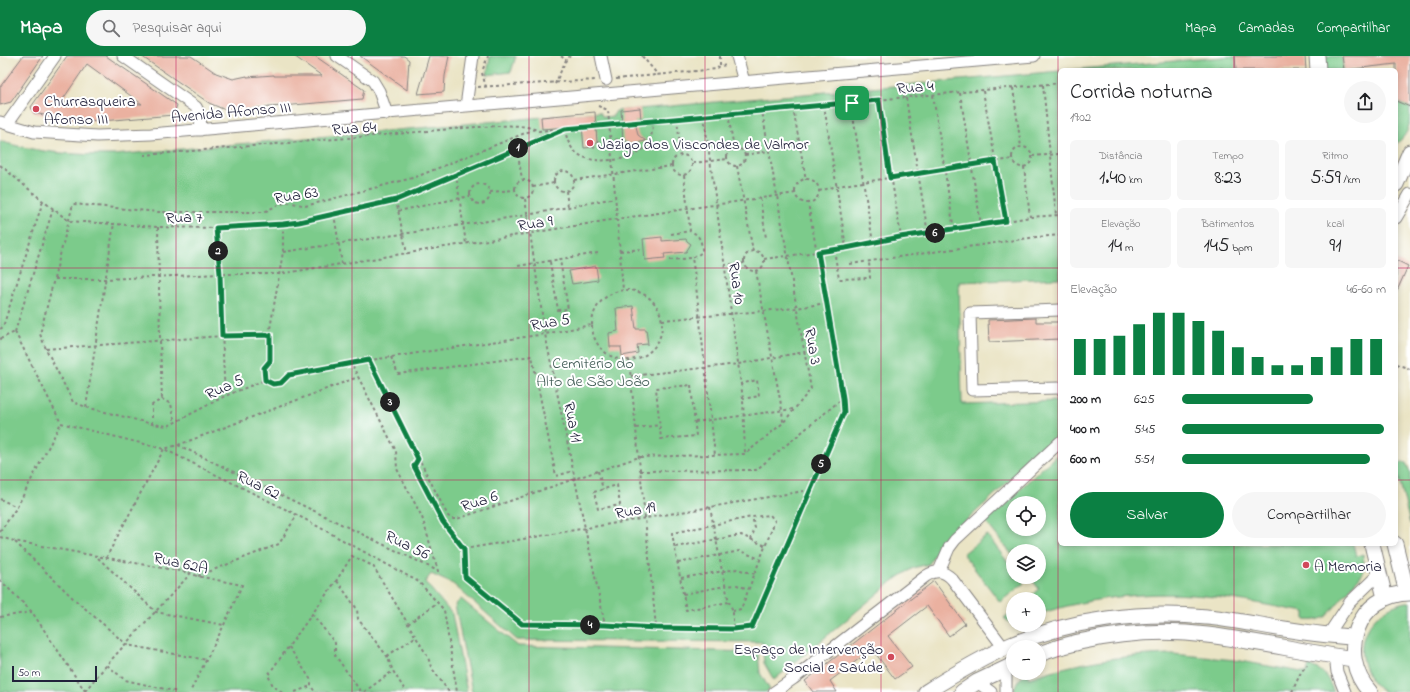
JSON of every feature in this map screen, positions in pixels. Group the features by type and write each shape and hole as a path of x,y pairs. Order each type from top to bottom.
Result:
{"main road":[{"path":"1317,56 1318,68"},
{"path":"1398,153 1410,146"},
{"path":"1398,179 1410,152"},
{"path":"1372,546 1385,598"},
{"path":"1370,692 1360,678 1354,659 1354,638 1358,626 1369,610 1385,598 1397,594 1409,593 1406,571 1396,546"},
{"path":"926,692 962,670 1004,648 1038,634 1103,619 1146,615 1180,615 1221,618 1354,638"},
{"path":"1046,652 1109,637 1177,633 1242,640 1354,659"},
{"path":"962,692 977,682 1006,668"}],"street":[{"path":"4,123 55,56"},
{"path":"124,56 196,107 200,115 202,130"},
{"path":"338,56 373,81 380,91 387,114"},
{"path":"466,106 473,56"},
{"path":"601,56 606,80"},
{"name":"Avenida Afonso III","path":"4,123 34,132 97,136 151,134 1034,56"},
{"path":"738,60 744,82"},
{"path":"1398,215 1410,194"},
{"path":"1058,310 970,313 972,390 1058,388"},
{"path":"939,571 949,548 955,540 1058,444"},
{"path":"779,691 932,572 943,572 952,579 1004,648"},
{"path":"1328,635 1350,602 1379,574"},
{"path":"1335,656 1337,672 1345,692"},
{"path":"1006,692 1008,680"},
{"path":"977,682 991,692"}],"path":[{"path":"486,87 482,73 488,56"},
{"path":"561,56 566,60"},
{"path":"555,84 566,60 570,56"},
{"path":"642,56 658,75"},
{"path":"720,56 720,66 738,60"},
{"name":"Rua 4","path":"609,125 1058,84"},
{"path":"764,259 834,250 900,237 981,226 1030,217 1056,215 1043,85"},
{"path":"1013,88 1021,148"},
{"path":"983,91 1006,221"},
{"path":"960,93 981,226"},
{"path":"595,94 596,106 608,110 623,290"},
{"path":"933,95 954,230"},
{"path":"906,98 928,234"},
{"path":"879,100 900,237"},
{"path":"852,103 873,243"},
{"path":"824,105 846,248"},
{"path":"793,108 806,180"},
{"name":"Rua 3","path":"746,454 783,423 811,389 762,111"},
{"path":"728,114 734,148"},
{"name":"Rua 10","path":"704,116 743,399 746,454"},
{"path":"676,119 681,155"},
{"path":"565,129 569,143 578,154 590,160 612,160 634,156 644,148 652,135 653,121"},
{"name":"Rua 64","path":"144,155 477,127 515,126 539,131 609,125"},
{"name":"Rua 63","path":"73,204 158,212 264,212 278,204 292,202 305,206 416,177 535,129"},
{"name":"Rua 7","path":"69,221 158,227 216,228 299,222 396,200 565,129"},
{"path":"597,142 623,139"},
{"path":"734,148 740,149 745,156 744,161 740,166 732,166 727,159 729,151 734,148"},
{"path":"1021,148 1028,149 1032,156 1031,162 1024,167 1016,166 1012,159 1014,152 1021,148"},
{"path":"517,149 522,179"},
{"path":"745,156 769,151"},
{"path":"1032,156 1058,154"},
{"path":"681,155 687,156 692,163 692,169 684,176 677,174 672,166 673,160 681,155"},
{"path":"692,163 727,159"},
{"path":"819,191 837,186 1012,159"},
{"path":"0,165 69,221"},
{"path":"574,180 672,166"},
{"path":"737,166 753,251"},
{"path":"1024,167 1030,217"},
{"path":"563,172 570,173 574,180 572,187 566,191 558,190 554,183 556,176 563,172"},
{"path":"456,174 466,244"},
{"path":"684,176 690,231"},
{"path":"522,179 529,180 533,187 532,194 525,198 518,197 514,190 515,184 522,179"},
{"path":"806,180 810,180 816,184 819,191 817,198 808,203 802,202 796,193 799,183 806,180"},
{"path":"533,187 554,183"},
{"path":"479,184 486,186 490,192 489,199 482,204 474,202 470,196 471,189 479,184"},
{"path":"490,192 514,190"},
{"path":"566,191 568,207"},
{"name":"Rua 9","path":"54,279 105,279 220,274 279,274 617,219 796,193"},
{"path":"398,211 470,196"},
{"name":"Rua 11","path":"525,198 545,334 605,625"},
{"path":"284,252 527,215 615,198"},
{"path":"760,198 766,238"},
{"path":"396,200 407,254"},
{"path":"0,329 3,327 43,201"},
{"path":"418,459 414,466 443,522 464,549 465,577 522,624 605,625 656,628 733,629 752,627 844,412 843,398 818,252 808,203"},
{"name":"Rua 5","path":"73,204 40,334 73,402 86,407 152,424 168,426 225,396 265,380 273,384 281,383 289,375 351,362 545,334 591,325"},
{"path":"0,532 17,507 61,423 15,332 54,209"},
{"path":"334,214 342,264"},
{"path":"86,407 114,223"},
{"path":"265,380 264,368 270,361 270,335 279,274 284,252 283,224"},
{"path":"158,227 162,400"},
{"path":"216,228 220,274 225,396"},
{"path":"670,260 692,258 698,256 702,252 702,242 699,236 690,231 671,234"},
{"path":"850,264 1036,237 1058,235"},
{"path":"620,251 644,249"},
{"path":"834,250 839,279 870,278 869,261"},
{"path":"744,262 746,256 753,251 760,252 764,259 763,266 756,271"},
{"path":"518,266 598,253"},
{"path":"692,258 715,455"},
{"path":"550,262 558,310 568,308 560,260"},
{"path":"724,265 744,262"},
{"path":"744,262 749,269 756,271"},
{"path":"756,271 782,410 783,423"},
{"path":"623,290 637,291 649,297 658,307 662,320 661,334 654,347 643,357 629,360 615,358 603,351 594,339 591,325 594,312 600,301 611,293 623,290"},
{"path":"662,320 796,308 826,303"},
{"path":"0,339 15,332"},
{"path":"46,349 222,336 270,335"},
{"path":"631,376 738,364 804,352"},
{"path":"391,357 398,374 532,356 556,476 573,471"},
{"name":"Rua 6","path":"369,360 418,459 448,516 452,519 575,480 639,457"},
{"path":"629,360 656,628"},
{"name":"Rua 56","path":"178,445 438,571 422,517 397,470 396,451 351,362"},
{"path":"1398,365 1410,369"},
{"path":"105,558 164,449 358,377"},
{"path":"740,384 757,380 759,396 743,399"},
{"path":"691,385 696,436 661,439 660,425 656,388 691,385"},
{"path":"640,471 756,470 843,398"},
{"path":"162,400 171,404 175,423"},
{"path":"152,424 152,405 162,400"},
{"path":"695,422 795,408"},
{"name":"Rua 62","path":"61,423 164,449 298,515 419,582 444,610 457,692"},
{"path":"636,428 660,425"},
{"path":"639,457 746,454"},
{"path":"598,471 603,489"},
{"path":"617,485 620,505 598,509 594,492 603,489 617,485"},
{"name":"Rua 19","path":"464,549 810,490"},
{"path":"0,499 17,507"},
{"path":"710,507 725,586 733,611 733,629"},
{"path":"197,576 279,544 298,515"},
{"path":"729,602 686,610 672,533 752,517 770,515 775,521 766,546 741,609 733,611"},
{"path":"751,540 755,528 752,517"},
{"path":"675,547 741,535 766,546"},
{"name":"Rua 62A","path":"0,537 96,557 190,573 197,576 242,585 224,625 190,692"},
{"path":"14,541 73,598 127,645 206,660"},
{"path":"678,563 740,551 760,560"},
{"path":"282,692 273,686 268,675 336,581 352,556 373,566 428,657 430,667 449,692"},
{"path":"96,557 156,612 224,625"},
{"path":"681,578 737,569 755,574"},
{"path":"0,580 32,612 85,691 190,573"},
{"path":"336,581 357,609 358,619 386,656 406,692"},
{"path":"683,594 737,585 748,589"},
{"path":"408,624 438,602"},
{"path":"0,617 32,612"},
{"path":"312,614 335,643 335,655 362,692 393,671"},
{"path":"386,656 415,637"},
{"path":"289,646 311,680 311,686 315,692"},
{"path":"1292,692 1301,672 1310,661"},
{"path":"107,665 125,680 178,692"},
{"path":"295,692 311,686"}],"green space":[{"path":"490,56 516,56 511,72 487,75"},
{"path":"1235,56 1236,68 1091,68"},
{"path":"1322,56 1342,56 1344,68 1323,68"},
{"name":"Cemitério do Alto de São João","path":"1058,71 1058,278 959,282 962,404 1058,401 1058,436 940,545 929,564 913,568 893,581 774,680 764,663 762,642 517,640 453,584 431,574 425,582 452,614 467,692 0,692 0,141 42,151 114,155 600,112 602,116 606,117 613,116 616,111"},
{"path":"1398,102 1410,107 1410,118 1407,132 1398,142"},
{"path":"1058,454 1058,546 1354,546 1356,556 1363,554 1364,563 1363,573 1327,616 1314,620 1305,620 1305,612 1238,600 1170,594 1126,596 1104,599 1046,612 1046,592 1035,592 1039,589 1035,584 1046,584 1046,544 1006,544 1006,547 985,521 1006,502 1006,536 1046,536 1046,496 1012,496"},
{"path":"1402,462 1406,463 1410,472 1410,524 1398,474 1398,465"},
{"path":"987,535 1006,560 1006,584 1023,584 1013,592 1006,592 1006,597 1000,602 963,554"},
{"path":"461,599 518,646 758,652 760,673 770,690 765,692 472,692 455,605"},
{"path":"1406,602 1410,602 1410,692 1383,691 1376,686 1367,673 1363,661 1363,638 1374,619 1383,611"},
{"path":"1173,654 1235,660 1307,673 1309,666 1323,672 1334,692 1014,692 1015,686 1019,680 1046,680 1047,672 1100,660"}],"building":[{"path":"23,56 43,56 11,102 0,105 0,87"},
{"path":"67,56 106,56 177,105 174,115 101,121 58,118 34,113 31,107","holes":["87,64 142,104 61,102"]},
{"path":"141,56 191,56 216,73 233,79 247,76 274,75 322,76 294,56 315,56 364,90 362,99 236,110 223,109 209,103"},
{"path":"360,56 404,56 409,60 407,90"},
{"path":"429,56 449,56 445,76 444,92 418,94"},
{"path":"1235,56 1305,56 1306,68 1236,68"},
{"path":"1342,56 1410,56 1410,107 1398,102 1398,68 1396,68 1396,64 1361,68 1344,68"},
{"path":"640,108 641,120 635,121 638,135 646,141 630,144 627,143 627,141 623,142 621,110"},
{"path":"595,112 597,143 594,144 595,147 584,148 582,126 542,129 541,117"},
{"path":"662,237 662,241 686,239 691,244 686,252 664,254 665,258 645,260 643,239"},
{"path":"1398,261 1408,266 1398,288"},
{"path":"596,266 598,280 572,284 569,271"},
{"path":"633,306 636,329 646,329 648,344 637,345 638,353 622,356 621,347 610,347 609,333 618,331 616,308"},
{"path":"1036,318 1036,322 1058,322 1058,339 989,342 988,320"},
{"path":"934,581 965,624 949,636 927,606 888,636 912,667 895,679 872,649 830,681 837,692 813,692 805,681"}],"place":[{"name":"Churrasqueira Afonso III","path":"36,109"},
{"name":"Jazigo dos Viscondes de Valmor","path":"590,143"},
{"name":"A Memoria","path":"1306,565"},
{"name":"Espaço de Intervenção Social e Saúde","path":"891,657"}],"route":[{"path":"879,100 890,178 995,161 1006,221 928,234 900,237 818,252 843,398 844,412 752,627 733,629 656,628 605,625 522,624 465,577 464,549 443,522 414,466 418,459 369,360 351,362 289,375 281,383 273,384 265,380 264,368 270,361 270,335 222,336 220,274 216,228 299,222 396,200 565,129 852,103 879,100"}]}
